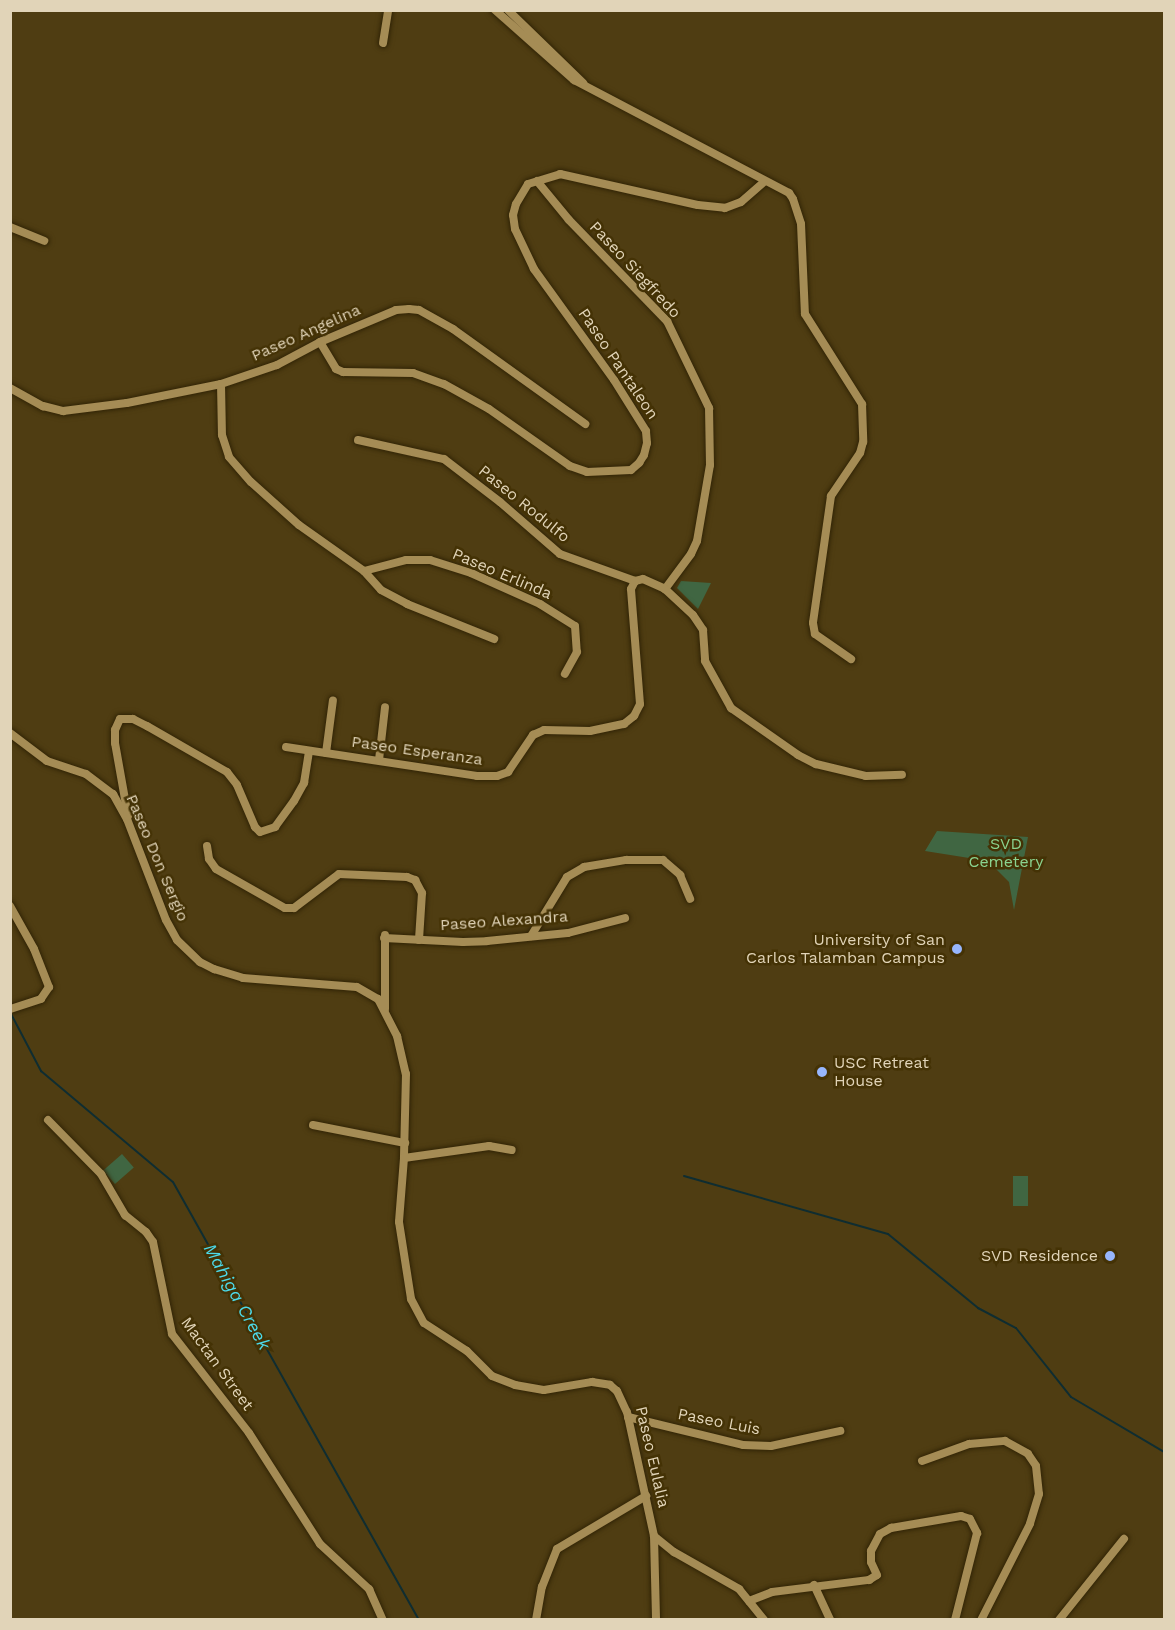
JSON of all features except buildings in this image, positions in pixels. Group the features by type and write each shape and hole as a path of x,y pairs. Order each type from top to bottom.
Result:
{"street":[{"path":"383,43 388,10"},
{"path":"495,10 518,25 585,86 789,194 799,212 805,314 862,404 863,442 860,453 831,496 813,624 815,634 851,659"},
{"path":"507,10 518,25"},
{"path":"537,181 560,174 698,205 725,208 741,202 764,182"},
{"name":"Paseo Pantaleon","path":"320,342 336,369 343,372 412,373 444,384 489,409 570,466 587,472 631,470 639,464 647,443 646,431 614,380 534,269 520,243 513,215 528,184 537,181"},
{"name":"Paseo Siegfredo","path":"537,181 569,220 667,321 709,408 710,465 697,541 691,554 665,589"},
{"path":"10,227 44,240"},
{"name":"Paseo Angelina","path":"10,388 42,406 63,411 127,403 221,384 277,365 320,342 396,310 419,310 453,329 585,424"},
{"path":"221,384 222,435 229,457 251,482 300,525 364,571 381,590 494,639"},
{"name":"Paseo Rodulfo","path":"358,440 444,459 500,502 560,554 635,582 643,579 665,589 693,615 703,630 705,661 718,690 731,708 798,755 816,764 866,777 903,776"},
{"name":"Paseo Erlinda","path":"364,571 406,560 430,560 471,573 540,604 575,626 577,652 565,674"},
{"name":"Paseo Esperanza","path":"286,747 477,776 497,776 508,772 533,735 544,730 591,730 624,723 634,716 639,704 631,589 635,582"},
{"path":"326,753 333,700"},
{"path":"379,760 385,707"},
{"path":"127,819 128,804 120,780 115,730 120,719 133,719 227,772 237,785 255,828 260,832 267,832 275,827 294,801 304,783 309,752"},
{"name":"Paseo Don Sergio","path":"10,733 47,761 79,770 103,785 118,801 166,921 177,940 200,962 243,978 357,987 373,995 385,1009 404,1059 405,1143 399,1222 406,1285 416,1310"},
{"path":"207,846 209,859 216,869 285,908 294,908 339,874 407,877 415,880 422,893 420,940"},
{"path":"531,936 567,877 584,867 626,860 663,861 680,875 690,899"},
{"path":"10,906 34,950 49,987 41,999 12,1009"},
{"name":"Paseo Alexandra","path":"385,1009 385,936 463,942 568,933 625,918"},
{"name":"Mactan Street","path":"48,1120 101,1174 125,1215 146,1232 153,1242 172,1334 249,1433 320,1544 369,1589 383,1620"},
{"path":"313,1125 405,1143"},
{"path":"404,1158 489,1146 512,1150"},
{"name":"Paseo Eulalia","path":"416,1310 433,1331 467,1351 492,1376 516,1385 544,1390 592,1382 604,1383 617,1391 628,1417 654,1536 656,1620"},
{"name":"Paseo Luis","path":"628,1417 743,1445 771,1446 840,1431"},
{"path":"922,1461 969,1444 1005,1441 1028,1454 1036,1466 1039,1494 1030,1524 981,1620"},
{"path":"536,1620 542,1587 557,1549 646,1496"},
{"path":"749,1601 764,1594 814,1585 869,1580 877,1575 871,1562 874,1540 891,1528 961,1516 970,1519 977,1533 955,1620"},
{"path":"654,1536 674,1552 728,1581 749,1601 764,1620"},
{"path":"1059,1620 1124,1539"},
{"path":"656,1558 674,1552"},
{"path":"814,1585 830,1620"}],"green space":[{"path":"681,581 711,583 698,609 677,588"},
{"name":"SVD Cemetery","path":"937,831 1028,837 1014,910 1009,882 988,861 925,851"},
{"path":"122,1154 134,1168 115,1184 103,1170"},
{"path":"1013,1176 1028,1176 1028,1206 1013,1206"}],"waterway":[{"name":"Mahiga Creek","path":"10,1012 41,1071 173,1182 419,1620"},
{"path":"684,1176 888,1234 978,1308 1016,1328 1071,1397 1164,1452"}],"place":[{"name":"University of San Carlos Talamban Campus","path":"957,949"},
{"name":"USC Retreat House","path":"822,1072"},
{"name":"SVD Residence","path":"1110,1256"}]}
